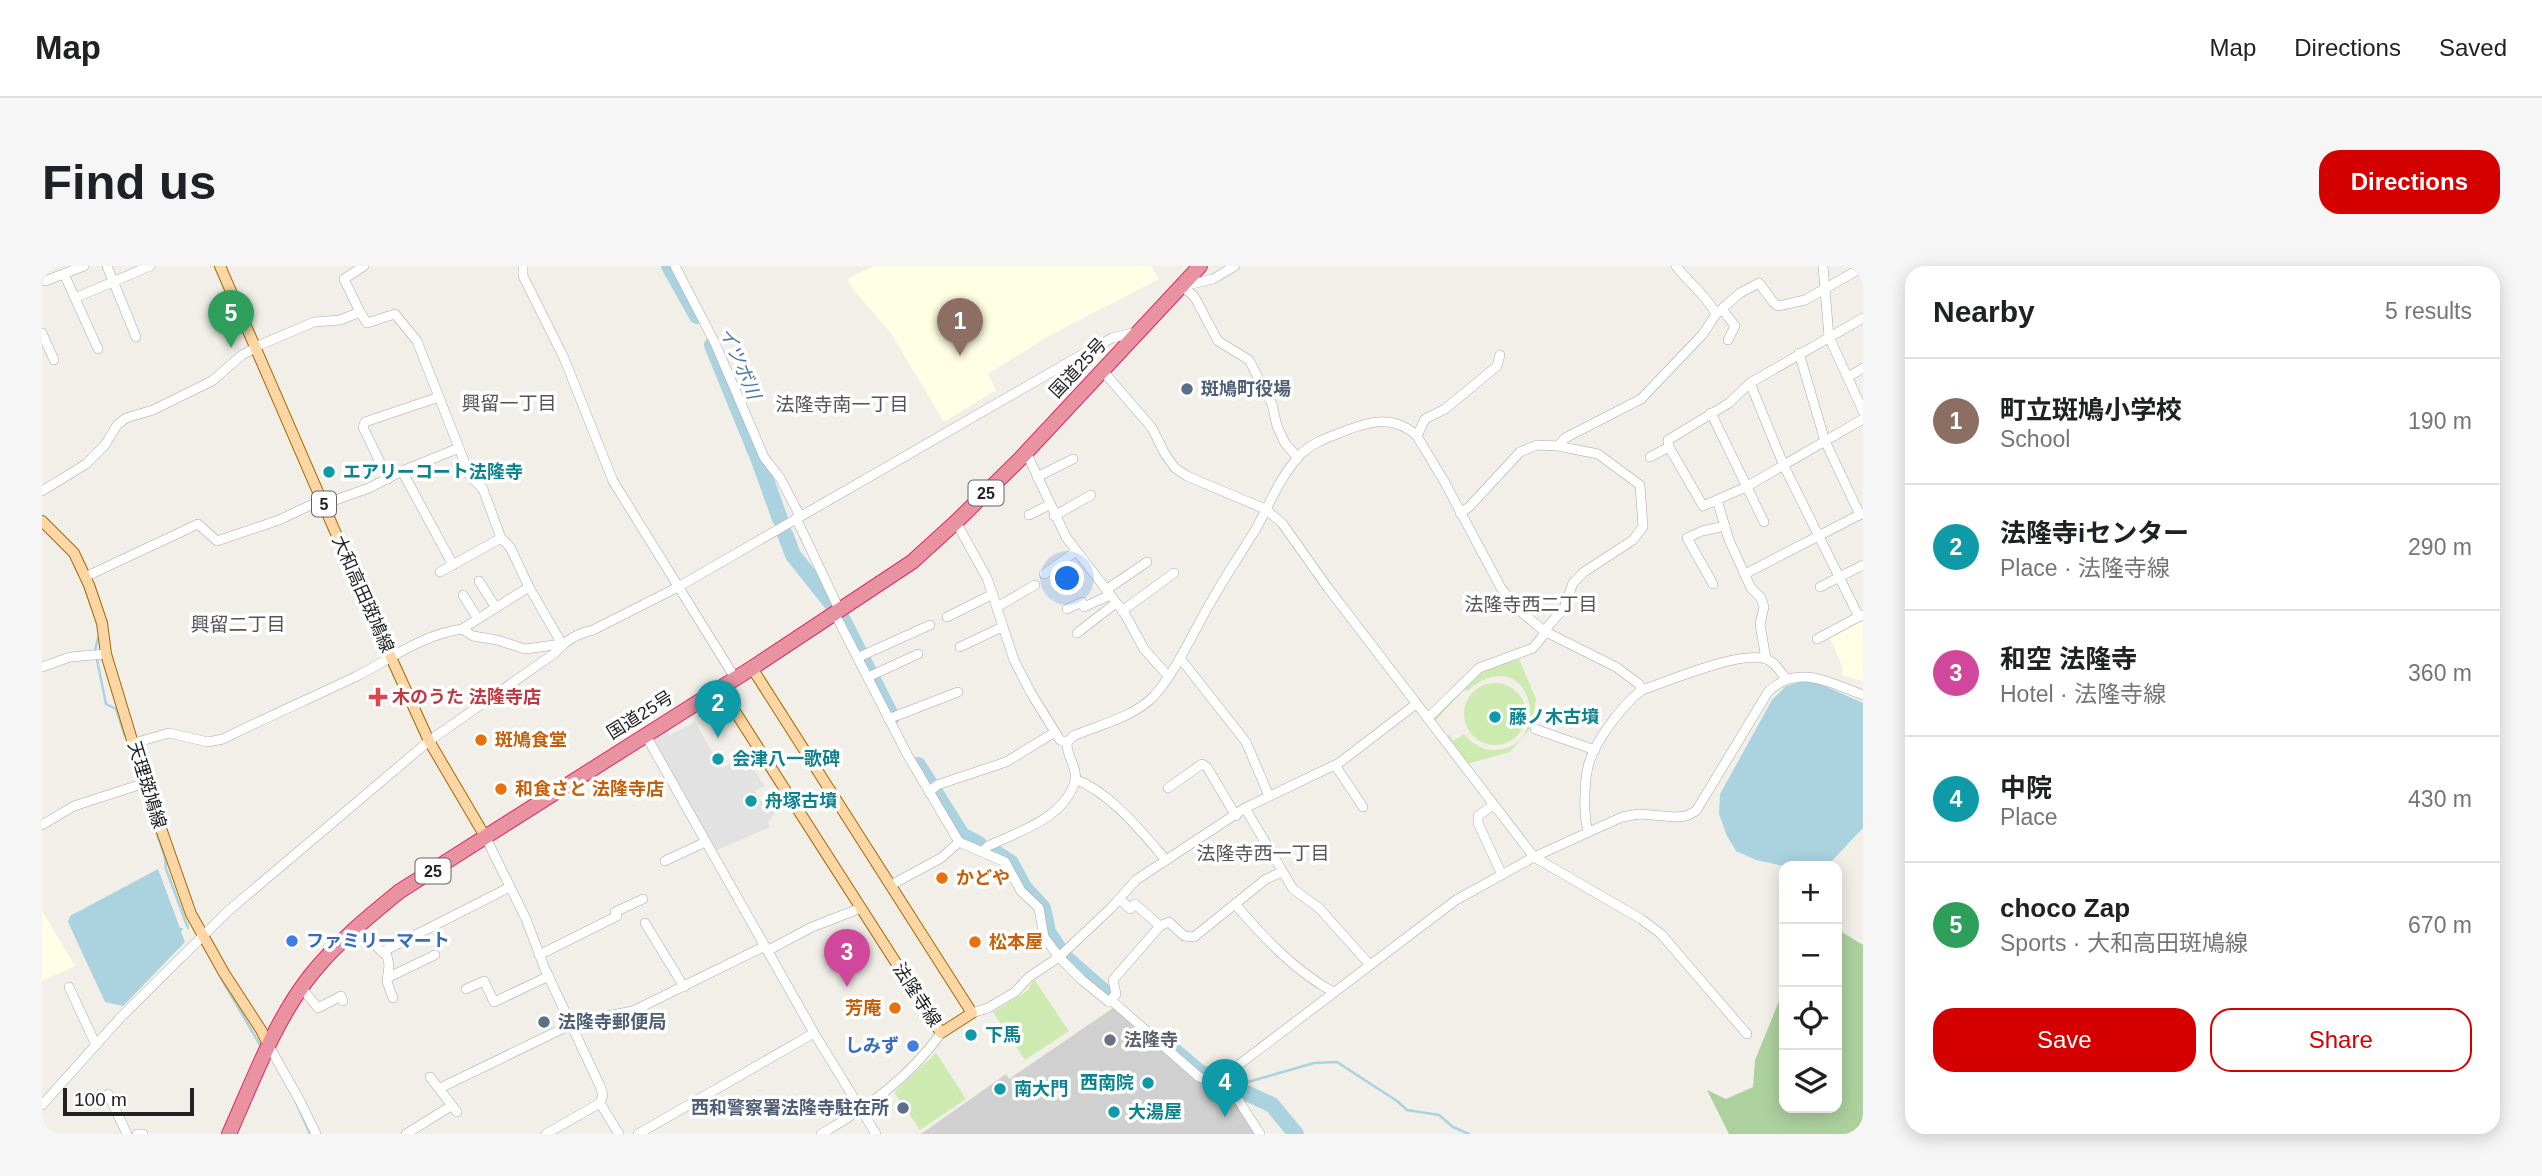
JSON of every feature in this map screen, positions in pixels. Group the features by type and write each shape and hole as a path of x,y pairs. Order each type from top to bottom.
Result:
{"highway":[{"name":"国道25号","path":"229,1134 269,1046 302,988 356,928 400,891 752,668 912,562 1026,452 1200,266"}],"main road":[{"name":"大和高田斑鳩線","path":"220,266 429,741 486,838"},
{"name":"天理斑鳩線","path":"43,522 74,554 85,577 102,623 102,654 134,743 142,784 202,934 269,1046"},
{"name":"法隆寺線","path":"720,688 941,1033 972,1013 752,668"}],"street":[{"path":"42,279 45,281 65,271 85,266"},
{"path":"107,266 136,337"},
{"path":"75,298 149,266"},
{"path":"364,266 344,279 360,312 367,323 395,314 417,341 470,476 483,489 502,538 510,547 562,645"},
{"path":"524,266 523,276 564,358 613,481 735,678"},
{"path":"675,266 715,343 764,457 780,478 838,612 891,718 959,842 1005,863 1021,891 1039,908 1045,937 1059,957 1082,980 1109,1002 1111,1000 1199,1077 1230,1087 1259,1134"},
{"path":"1181,286 1213,279 1235,266"},
{"path":"1676,266 1690,285 1735,326 1728,340"},
{"path":"1824,266 1829,337 1863,411"},
{"path":"1558,446 1565,438 1641,399 1703,334 1719,312 1741,293 1759,283 1779,306 1805,300 1863,267"},
{"path":"65,271 98,349"},
{"path":"1181,286 1194,296 1217,341 1249,360 1272,404 1277,426 1285,443 1298,458"},
{"path":"42,491 86,464 105,445 117,425 126,418 153,410 212,381 255,347 314,322 340,320 360,312"},
{"path":"1863,318 1750,383 1729,403 1668,440 1669,447 1703,506 1746,487 1863,419"},
{"path":"42,1105 202,934 429,741 555,653 562,645 582,632 593,630 678,587 1112,338 1140,331"},
{"path":"42,333 54,360"},
{"path":"1745,574 1861,514 1825,441 1799,353"},
{"path":"1416,436 1425,419 1445,409 1497,366 1500,355"},
{"path":"1848,377 1863,369"},
{"path":"1102,371 1152,428 1164,454 1175,468 1187,476 1265,509 1282,523 1328,589 1534,857 1642,919 1661,934 1747,1034"},
{"path":"1750,383 1784,466 1839,578 1861,616 1817,639"},
{"path":"388,479 363,427 365,422 439,397"},
{"path":"1711,413 1764,522"},
{"path":"983,851 988,846 1040,822 1056,810 1069,793 1075,779 1074,767 1067,750 1067,743 1073,736 1138,709 1157,693 1298,458 1308,447 1367,422 1396,424 1411,430 1416,436 1501,588 1519,610 1545,631 1616,667 1639,684 1642,691"},
{"path":"1428,718 1479,668 1533,649 1564,608 1573,583 1584,572 1633,540 1643,527 1640,485 1598,454 1558,446 1537,445 1520,452 1469,508 1460,513"},
{"path":"1650,457 1669,447"},
{"path":"85,577 198,524 217,541 279,520 313,504 324,504 459,448"},
{"path":"1026,452 1054,516 1075,552 1114,600 1144,649 1167,676"},
{"path":"1037,477 1073,459"},
{"path":"402,471 453,565"},
{"path":"1054,516 1091,495"},
{"path":"1717,500 1751,588 1761,598 1764,607 1760,624 1766,659"},
{"path":"1029,515 1049,505"},
{"path":"956,522 993,594 1014,660 1060,740 1067,743"},
{"path":"1713,584 1687,538 1702,531 1725,526"},
{"path":"440,572 502,538"},
{"path":"1044,574 1075,552"},
{"path":"1077,633 1114,600 1146,562"},
{"path":"1819,587 1863,565"},
{"path":"1067,609 1082,602 1084,607 1114,600 1174,573"},
{"path":"479,581 496,608"},
{"path":"997,607 1035,585"},
{"path":"134,743 169,733 208,742 223,739 356,676 430,636 462,629 529,587"},
{"path":"947,617 993,594"},
{"path":"463,595 478,619"},
{"path":"862,656 930,625"},
{"path":"960,647 1002,627"},
{"path":"462,629 473,636 525,649 562,645"},
{"path":"871,676 918,653"},
{"path":"42,667 69,657 102,654"},
{"path":"1588,831 1585,811 1586,778 1590,760 1632,698 1642,691 1731,660 1751,657 1766,659 1777,666 1785,678"},
{"path":"1180,658 1246,742 1269,796"},
{"path":"1216,1082 1456,900 1534,857 1622,817 1639,814 1675,817 1696,811 1768,692 1785,678 1823,680 1863,695"},
{"path":"891,718 958,692"},
{"path":"972,1013 988,1008 1014,992 1059,957 1136,880 1245,808 1335,765 1393,724 1416,704"},
{"path":"1535,729 1595,750"},
{"path":"931,790 1006,762 1055,732"},
{"path":"645,734 814,1033 876,1134"},
{"path":"1168,788 1202,764 1207,767 1236,816"},
{"path":"1335,765 1363,807"},
{"path":"1075,779 1085,783 1131,819 1166,860"},
{"path":"42,825 74,806 142,784"},
{"path":"1493,805 1478,816 1478,823 1502,875"},
{"path":"1245,808 1293,889 1319,908 1370,965"},
{"path":"486,838 603,1095 600,1103 546,1134"},
{"path":"664,861 705,842"},
{"path":"891,885 941,858 959,842"},
{"path":"1111,1000 1116,994 1113,980 1160,926 1169,922 1184,936 1194,937 1266,879 1282,872"},
{"path":"382,952 510,887"},
{"path":"539,955 617,916 615,912 643,899"},
{"path":"1119,899 1130,908 1135,904 1160,926"},
{"path":"1235,904 1268,942 1317,984 1333,992"},
{"path":"440,1088 539,1039 602,1017 633,1012 684,988 710,972 861,908"},
{"path":"645,923 649,938 684,988"},
{"path":"356,928 388,960 387,978 393,998"},
{"path":"387,978 435,955"},
{"path":"466,989 484,981 494,1002 549,976"},
{"path":"69,987 96,1045"},
{"path":"302,988 317,1008 341,996 343,1001"},
{"path":"638,1134 814,1033"},
{"path":"821,1134 862,1110 908,1072 941,1033"},
{"path":"269,1046 316,1134"},
{"path":"406,1134 454,1109 430,1077"},
{"path":"108,1094 127,1134"},
{"path":"600,1103 619,1134"},
{"path":"137,1134 143,1134"}],"shaded area":[{"path":"874,266 1151,266 1159,279 1047,337 988,374 996,390 944,422 891,333 847,279"},
{"path":"1863,619 1863,681 1842,675 1843,668 1829,636"},
{"path":"695,722 722,768 744,756 765,786 755,791 761,801 764,800 766,804 773,800 778,809 768,822 770,827 715,851 652,738 666,731 670,735"},
{"path":"42,911 75,966 42,981"},
{"name":"法隆寺","path":"1116,1006 1203,1084 1224,1087 1233,1094 1257,1134 921,1134 1006,1074 1009,1079"}],"green space":[{"path":"1519,659 1536,699 1532,726 1510,752 1467,764 1447,736 1453,741 1464,734 1479,746 1492,750 1515,744 1526,731 1530,715 1528,698 1520,685 1507,677 1489,678 1467,691 1464,690 1435,721 1433,719 1481,672"},
{"path":"1489,683 1501,683 1517,692 1524,702 1524,726 1517,736 1501,745 1489,745 1478,740 1469,731 1464,720 1464,708 1469,697 1478,688"},
{"path":"1842,932 1863,945 1863,1134 1729,1134 1707,1090 1726,1099 1753,1087 1755,1060 1779,1001 1779,1113 1842,1113"},
{"path":"1034,979 1069,1031 1025,1060 993,1012 1027,991"},
{"path":"936,1053 966,1099 920,1130 894,1092"}],"water":[{"path":"1803,681 1816,682 1863,703 1863,828 1832,861 1779,861 1779,865 1756,860 1736,851 1719,814 1720,794 1772,700 1786,686"},
{"path":"158,869 180,928 183,928 181,932 185,942 123,1006 105,1002 68,922 70,916"}],"waterway":[{"name":"イツボ川","path":"669,266 697,316"},
{"name":"イツボ川","path":"712,345 780,519"},
{"name":"イツボ川","path":"785,534 793,555 832,604"},
{"name":"イツボ川","path":"841,616 892,717"},
{"path":"98,638 95,650 106,704 116,709 125,736"},
{"name":"イツボ川","path":"918,765 962,835 979,844"},
{"path":"140,786 188,928"},
{"name":"イツボ川","path":"993,851 1011,863 1024,887 1043,908 1048,932 1058,947"},
{"name":"イツボ川","path":"1067,959 1108,995"},
{"path":"221,978 260,1045"},
{"name":"イツボ川","path":"1176,1052 1198,1071 1211,1077"},
{"path":"1230,1083 1248,1082 1314,1063 1337,1062 1407,1110 1439,1115 1453,1127 1469,1134"},
{"name":"イツボ川","path":"1225,1083 1272,1105 1296,1134"},
{"path":"296,1102 310,1134"}],"place":[{"name":"choco Zap","path":"231,348"},
{"name":"町立斑鳩小学校","path":"960,356"},
{"name":"斑鳩町役場","path":"1187,389"},
{"name":"エアリーコート法隆寺","path":"329,472"},
{"name":"木のうた 法隆寺店","path":"378,697"},
{"name":"藤ノ木古墳","path":"1495,717"},
{"name":"法隆寺iセンター","path":"718,738"},
{"name":"斑鳩食堂","path":"481,740"},
{"name":"会津八一歌碑","path":"718,759"},
{"name":"和食さと 法隆寺店","path":"501,789"},
{"name":"舟塚古墳","path":"751,801"},
{"name":"かどや","path":"942,878"},
{"name":"ファミリーマート","path":"292,941"},
{"name":"松本屋","path":"975,942"},
{"name":"和空 法隆寺","path":"847,987"},
{"name":"芳庵","path":"895,1008"},
{"name":"法隆寺郵便局","path":"544,1022"},
{"name":"下馬","path":"971,1035"},
{"name":"法隆寺","path":"1110,1040"},
{"name":"しみず","path":"913,1046"},
{"name":"西南院","path":"1148,1083"},
{"name":"南大門","path":"1000,1089"},
{"name":"西和警察署法隆寺駐在所","path":"903,1108"},
{"name":"大湯屋","path":"1114,1112"},
{"name":"中院","path":"1225,1117"}],"district":[{"name":"興留一丁目","path":"509,403"},
{"name":"法隆寺南一丁目","path":"842,404"},
{"name":"法隆寺西二丁目","path":"1531,604"},
{"name":"興留二丁目","path":"238,624"},
{"name":"法隆寺西一丁目","path":"1263,853"}]}
